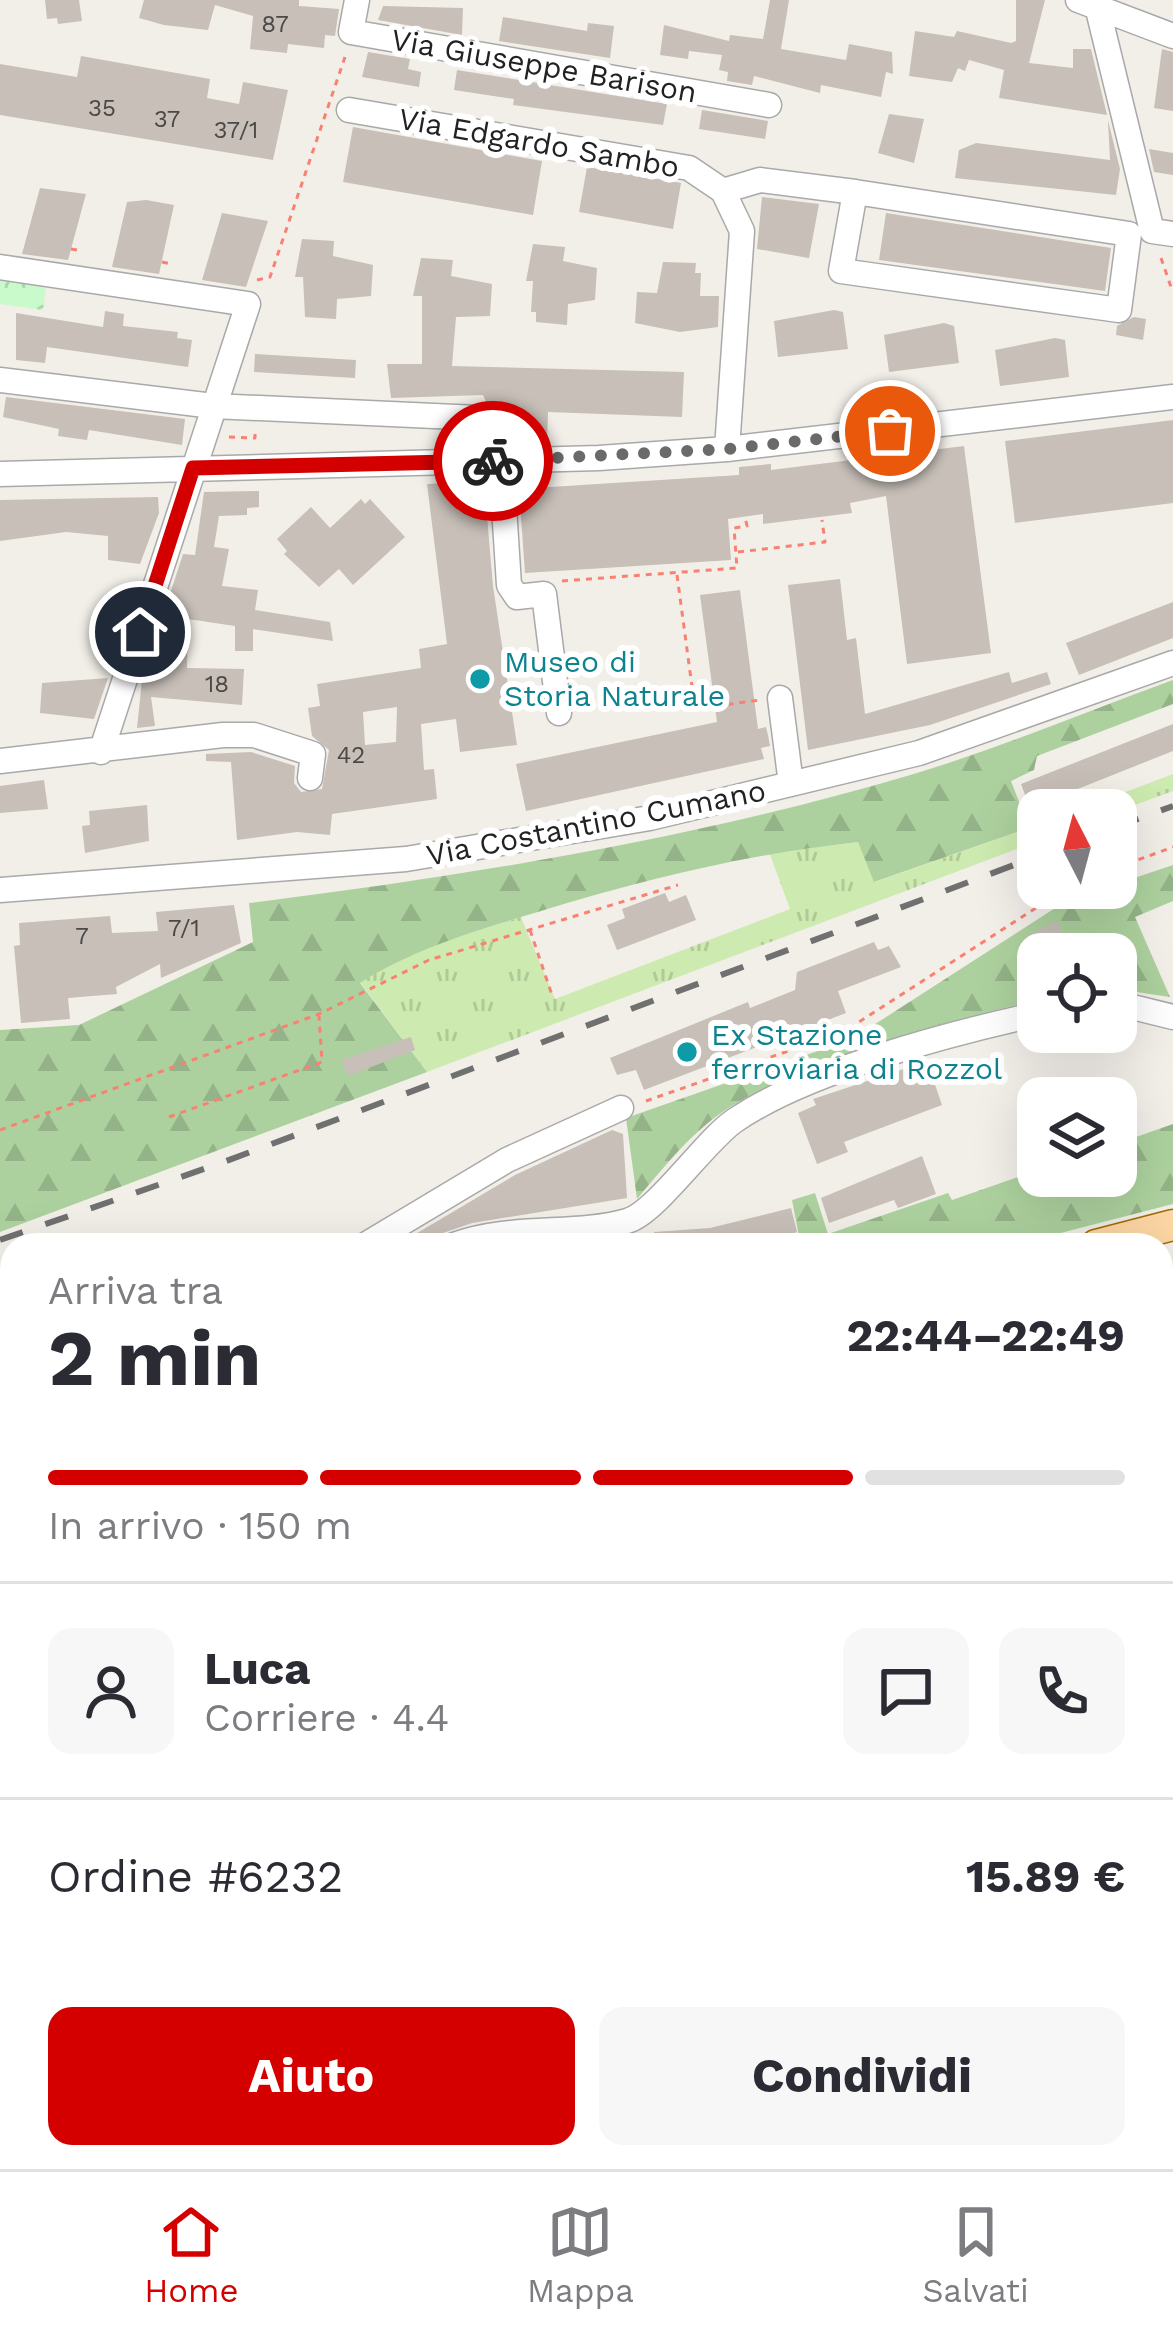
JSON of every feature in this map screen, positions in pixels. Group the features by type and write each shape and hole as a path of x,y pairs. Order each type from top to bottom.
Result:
{"main road":[{"path":"1142,1233 1173,1225"}],"street":[{"name":"Via Giuseppe Barison","path":"357,0 351,32 769,104"},
{"path":"1088,3 1173,36"},
{"path":"1088,3 1162,232"},
{"name":"Via Edgardo Sambo","path":"349,110 689,168 723,191"},
{"path":"727,449 742,231 723,191 760,180 855,192 1129,235 1119,310 841,271 855,192"},
{"path":"0,267 248,304 101,752"},
{"path":"0,380 213,406 478,418"},
{"path":"0,474 502,461 727,449 1173,397"},
{"path":"502,461 508,585 517,597 544,594 560,713"},
{"name":"Via Costantino Cumano","path":"0,890 406,860 650,818 919,753 1173,663"},
{"path":"779,698 791,784"},
{"path":"0,761 254,735 313,754 310,778"},
{"path":"1137,1008 1173,1017"},
{"path":"512,1233 631,1221 732,1121 766,1102 977,1027 1017,1018"},
{"path":"385,1233 507,1160 621,1108"}],"path":[{"path":"248,304 257,279 269,277 304,165 315,152 326,100 337,86 351,32"},
{"path":"1162,232 1172,290"},
{"path":"71,249 82,251"},
{"path":"162,262 171,264"},
{"path":"203,436 255,438 255,431"},
{"path":"551,582 736,568 734,528 747,526 746,517"},
{"path":"736,553 825,542 821,520"},
{"path":"677,572 695,709 779,698"},
{"path":"1137,861 1173,848"},
{"path":"0,1130 319,1014 429,959 678,885"},
{"path":"621,1108 844,1031 1034,909"},
{"path":"529,929 554,998"},
{"path":"169,1118 322,1063 325,1052 319,1014"}],"green space":[{"path":"0,272 47,279 43,310 0,304"},
{"path":"1173,680 1173,704 1037,756 1034,770 1011,781 1017,797 1017,832 874,882 858,842 737,861 580,899 403,959 360,983 427,1072 0,1232 0,1030 79,1025 253,942 249,903 502,867 669,835 835,796 1013,740"},
{"path":"1173,774 1173,791 1137,804 1133,789"},
{"path":"1017,832 1017,849 427,1072 360,982 412,951 521,917 555,999 790,909 769,852 858,842 875,882"},
{"path":"1173,865 1173,901 1135,917 1170,997 1137,992 1137,933 1017,933 1017,1005 879,1043 762,1089 704,1126 637,1199 626,1118 852,1039 1054,909 1137,909 1137,877"},
{"path":"1173,1124 1173,1204 1061,1233 831,1233 948,1193 952,1200 1017,1177 1017,1197 1137,1197 1137,1137"},
{"path":"815,1193 828,1233 798,1233 792,1200"}],"building":[{"path":"45,0 79,0 82,21 58,24 57,18 47,19"},
{"path":"144,0 299,0 299,6 339,9 335,36 325,35 324,48 288,44 287,53 250,49 253,16 215,5 208,30 164,25 139,18"},
{"path":"770,0 789,0 781,49 846,60 849,44 892,52 893,74 886,72 881,97 821,85 820,93 754,76 752,85 727,81 728,72 719,70 722,55 689,51 688,59 660,55 664,25 729,41 730,35 763,39"},
{"path":"1016,0 1045,0 1029,63 1073,68 1073,49 1091,49 1107,115 999,98 1004,70 969,60 965,71 958,68 952,82 909,76 915,31 954,37 957,31 1016,41"},
{"path":"383,6 463,8 462,35 378,20"},
{"path":"503,17 587,31 588,23 614,26 610,58 499,41"},
{"path":"1162,49 1173,52 1173,111 1154,108"},
{"path":"368,52 410,59 408,69 421,72 419,87 362,77"},
{"path":"81,56 210,79 207,98 239,104 243,82 288,90 273,160 0,115 0,64 77,77"},
{"path":"457,70 667,104 663,125 513,105 514,99 454,90"},
{"path":"702,110 768,121 765,139 699,129"},
{"path":"889,114 924,119 914,163 878,153"},
{"path":"1108,120 1120,169 1116,195 955,178 959,150 976,143 1110,160"},
{"path":"353,127 542,161 533,215 343,182"},
{"path":"1149,149 1173,153 1173,175 1154,172"},
{"path":"587,167 681,183 673,229 579,212"},
{"path":"40,188 86,194 68,260 22,254"},
{"path":"762,197 819,204 809,258 757,249"},
{"path":"127,202 174,205 159,274 112,267"},
{"path":"222,213 268,221 246,287 202,280"},
{"path":"886,213 1111,248 1105,291 879,260"},
{"path":"302,239 334,241 333,256 373,265 371,296 337,299 336,319 305,317 303,277 295,277"},
{"path":"533,244 565,247 563,261 597,268 595,300 568,304 567,325 536,322 536,312 531,312 533,281 526,281"},
{"path":"421,258 453,260 451,276 492,284 490,316 456,317 452,366 684,372 682,417 548,412 547,443 481,443 481,434 494,420 483,395 391,398 387,364 422,364 422,296 413,296"},
{"path":"663,262 696,263 695,273 701,273 700,296 719,296 718,327 680,332 635,323 637,292 657,293"},
{"path":"105,311 124,314 123,326 178,332 177,338 192,340 188,367 47,347 45,363 16,360 16,313 103,327"},
{"path":"843,312 848,349 778,357 774,321"},
{"path":"1134,317 1146,319 1143,340 1116,335 1117,326"},
{"path":"944,323 954,326 959,363 889,372 884,335"},
{"path":"1065,340 1069,377 1000,386 995,350"},
{"path":"255,354 356,360 355,378 254,372"},
{"path":"6,397 185,419 182,445 89,430 87,440 58,436 59,429 3,417"},
{"path":"1173,420 1173,503 1015,523 1005,441"},
{"path":"964,446 991,653 907,664 886,496 850,503 852,513 763,524 763,514 728,519 731,560 525,573 519,489 739,475 739,467 771,464 771,470"},
{"path":"484,481 493,586 517,745 460,752 456,719 421,724 424,770 434,769 437,799 332,814 330,835 297,832 237,840 231,762 206,761 206,754 251,752 295,766 294,783 301,792 322,789 329,750 312,736 308,708 320,706 317,684 421,668 419,649 447,644 427,484","holes":["397,707 396,742 365,745 363,712"]},
{"path":"259,491 259,507 247,508 247,515 219,516 214,547 229,549 222,586 258,590 255,610 330,622 333,641 253,629 253,651 235,651 235,626 188,619 187,668 244,669 242,705 151,697 155,726 137,728 142,680 183,554 195,555 204,492"},
{"path":"158,497 159,513 140,564 108,560 108,536 66,532 0,541 0,500"},
{"path":"361,499 365,504 370,499 405,537 353,585 339,569 319,587 284,554 287,551 277,539 311,507 330,528"},
{"path":"840,579 847,640 856,638 865,714 1009,672 1012,683 1047,672 1051,684 930,725 808,750 788,585"},
{"path":"740,590 758,729 766,727 770,746 761,748 764,759 526,811 516,764 717,722 700,595"},
{"path":"1173,602 1173,638 1079,675 1066,643"},
{"path":"108,678 94,719 40,713 42,683"},
{"path":"1173,724 1173,751 1078,789 1023,789 1021,784"},
{"path":"44,780 48,809 0,813 0,786"},
{"path":"147,805 149,841 85,853 82,826 90,825 89,811"},
{"path":"665,893 669,902 686,895 696,920 617,950 607,925 625,918 622,909"},
{"path":"234,905 241,943 161,978 160,964 116,987 117,994 68,998 70,1019 21,1023 14,946 20,945 19,923 110,916 112,933 158,931 156,912"},
{"path":"1057,921 1063,933 1031,933"},
{"path":"874,942 878,950 889,946 901,967 838,991 846,1013 644,1090 636,1070 617,1075 610,1058 748,1002 750,1008 795,990 797,972"},
{"path":"411,1037 415,1050 348,1076 341,1060"},
{"path":"916,1065 920,1078 931,1073 942,1105 844,1142 848,1152 817,1164 798,1113 816,1105 813,1099"},
{"path":"612,1130 623,1134 627,1198 472,1223 443,1233 417,1233 515,1175"},
{"path":"922,1156 936,1194 898,1208 894,1200 829,1223 821,1198"},
{"path":"791,1208 797,1232 654,1233 710,1228"}],"railway":[{"path":"1137,819 1173,806"},
{"path":"20,1233 221,1163 1017,864"}],"way so far":[{"path":"493,461 727,449 890,431"}],"place":[{"name":"Museo di Storia Naturale","path":"480,679"},
{"name":"Ex Stazione ferroviaria di Rozzol","path":"687,1052"}],"route":[{"path":"140,632 193,468 493,461"}]}
